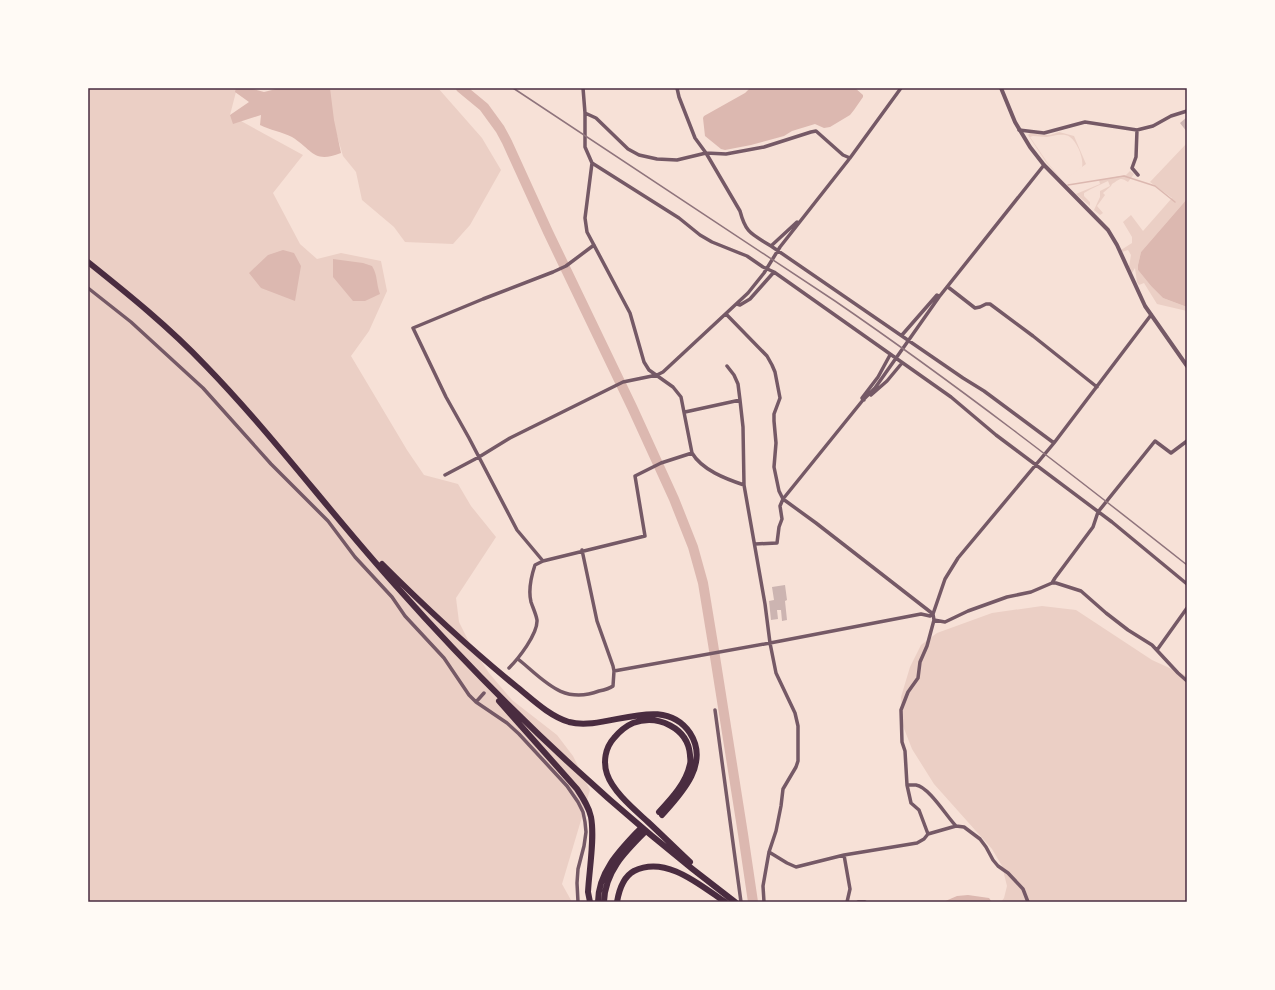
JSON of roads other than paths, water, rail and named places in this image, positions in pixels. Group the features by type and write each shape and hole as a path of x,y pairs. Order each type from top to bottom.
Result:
{"highway":[{"path":"88,262 158,320 204,364 283,452 348,531 397,587 508,705 575,768 637,822 736,902"},
{"path":"348,531 432,614 499,673 554,715 570,722 587,723 636,715 657,714 672,718 681,724 690,733 694,742 697,753 696,764 684,790 661,814 686,777 691,762 690,749 687,740 682,733 668,724 659,721 647,720 633,723 620,731 610,742 604,765 607,776 625,801 691,865"},
{"path":"471,667 577,789 586,803 591,816 592,829 588,892 590,902"},
{"path":"598,902 598,894 606,872 613,859 642,832 615,865 608,879 604,892 604,902"},
{"path":"617,902 619,891 630,873 640,868 650,866 668,868 683,875 725,902"}],"street":[{"path":"583,88 585,147 592,163 585,218 588,232 630,313 644,362 649,370 673,387 681,397 692,452 696,459 721,477 744,485"},
{"path":"677,88 679,98 695,138 706,153 740,211 747,231 984,391 1054,443"},
{"path":"444,475 479,457 510,438 624,382 646,376 657,375 663,372 737,304 764,274 780,247 850,158 901,88"},
{"path":"1001,88 1015,122 1030,147 1044,164 1108,230 1117,245 1145,306 1187,366"},
{"path":"1020,130 1044,133 1085,122 1136,130 1153,126 1171,116 1187,111"},
{"path":"585,113 596,118 628,149 639,155 657,159 677,160 706,153 726,154 764,147 816,131 843,155 850,158"},
{"path":"1136,130 1136,157 1132,168 1138,175"},
{"path":"592,163 679,218 700,235 712,242 747,256 763,267 774,272 951,397 996,435 1037,463 1099,511 1187,584"},
{"path":"754,544 776,543 782,519 780,506 783,499 863,400 875,388 939,297 1044,164"},
{"path":"771,246 804,216"},
{"path":"543,561 517,530 446,397 413,328 553,272 566,266 594,245"},
{"path":"737,304 740,305 750,299 774,272"},
{"path":"948,287 975,308 990,304 1097,387"},
{"path":"88,288 131,322 204,388 271,464 328,521 355,556 392,597 405,616 444,658 469,695 476,702 507,723 519,734 567,786 583,812 586,832 578,869 578,902"},
{"path":"902,335 937,295 939,297"},
{"path":"726,314 766,356 772,364 775,372 780,398 774,414 776,443 774,467 779,491 783,499 816,522 933,614"},
{"path":"928,834 919,810 911,803 907,785 905,751 902,742 901,710 908,692 918,678 920,662 927,646 934,620 933,614 946,579 958,558 1054,443 1151,315"},
{"path":"863,400 862,398 878,376 890,354"},
{"path":"863,400 887,381 902,363"},
{"path":"727,366 734,375 738,384 743,427 744,485 770,643 776,673 795,713 798,726 796,767 782,789 781,806 776,831 769,852 763,886 764,902"},
{"path":"646,376 649,370"},
{"path":"685,412 740,400"},
{"path":"1052,583 1054,578 1093,527 1099,511 1155,441 1171,453 1187,442"},
{"path":"509,668 518,659 535,630 537,622 531,602 530,590 535,565 543,561 582,550 645,536 635,476 661,463 692,452"},
{"path":"518,659 553,688 563,694 573,696 592,694 609,689 613,686 614,671 597,621 582,550"},
{"path":"934,620 945,622 968,611 1007,597 1031,592 1052,583 1075,588 1081,591 1128,630 1152,645 1187,681"},
{"path":"1156,650 1187,608"},
{"path":"614,671 718,653 921,614 930,616 933,614"},
{"path":"476,702 484,693"},
{"path":"715,710 741,902"},
{"path":"907,785 918,785 930,795 956,826"},
{"path":"769,852 796,867 844,855 917,843 924,839 928,834 956,826 964,827 980,839 998,866 1008,873 1023,889 1028,902"},
{"path":"844,855 850,889 847,902"},
{"path":"858,902 865,902"}],"waterway":[{"path":"461,88 484,107 500,129 507,142 548,232 632,407 674,499 693,547 703,583 753,902"},
{"path":"1068,185 1124,176 1155,186 1175,202"}],"railway":[{"path":"513,88 795,274 880,332 1013,430 1187,565"}]}
